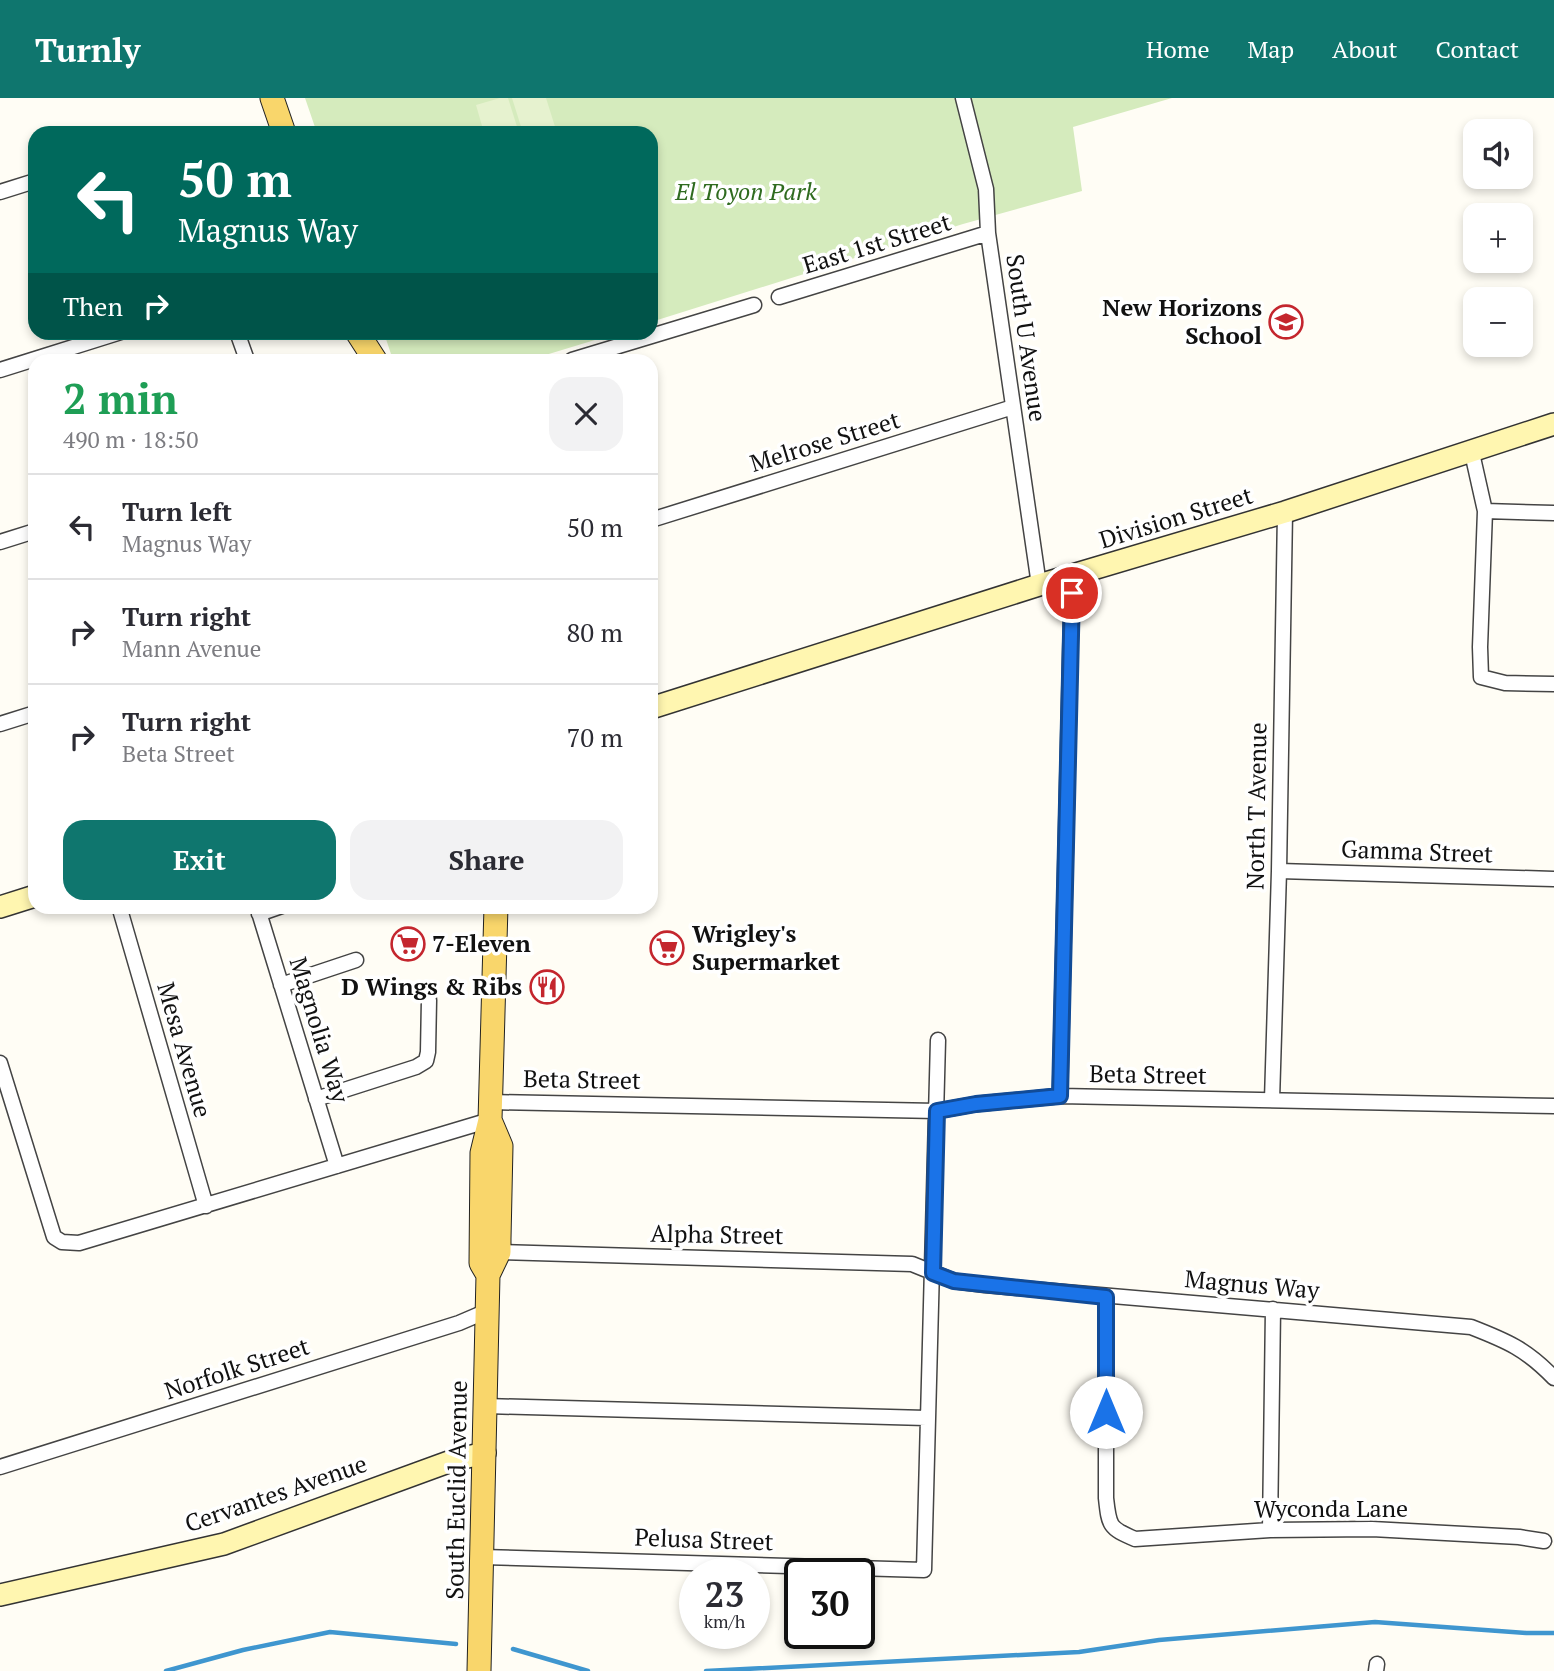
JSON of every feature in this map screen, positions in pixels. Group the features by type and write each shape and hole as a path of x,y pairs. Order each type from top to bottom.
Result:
{"main road":[{"path":"272,98 282,126"},
{"name":"Division Street","path":"658,706 1039,585 1285,513 1554,424"},
{"path":"0,907 28,898"},
{"path":"488,1275 481,1263 482,1153 490,1111 496,914"},
{"path":"488,1275 499,1252 501,1146 490,1111"},
{"name":"South Euclid Avenue","path":"478,1671 488,1275"},
{"name":"Cervantes Avenue","path":"0,1595 224,1544 454,1460 485,1452"}],"street":[{"name":"South U Avenue","path":"962,98 986,189 988,233 1039,585"},
{"path":"0,192 28,183"},
{"name":"East 1st Street","path":"779,297 988,233"},
{"path":"658,334 754,305"},
{"path":"51,354 96,340"},
{"path":"592,354 638,340"},
{"path":"0,370 28,361"},
{"name":"Melrose Street","path":"658,518 1013,407"},
{"path":"1472,453 1485,511 1480,646 1482,677 1506,683 1554,684"},
{"path":"1485,511 1554,513"},
{"name":"North T Avenue","path":"1272,1100 1285,513"},
{"path":"0,542 28,533"},
{"path":"1060,1096 1072,576"},
{"path":"0,723 28,715"},
{"name":"Gamma Street","path":"1279,871 1554,878"},
{"name":"Mesa Avenue","path":"121,914 206,1206"},
{"name":"Magnolia Way","path":"259,914 337,1166"},
{"path":"281,985 356,960"},
{"path":"316,1099 416,1067 426,1061 429,1000"},
{"path":"486,1406 926,1418 933,1273 938,1040"},
{"name":"Beta Street","path":"0,1063 54,1237 62,1242 79,1243 337,1166 490,1111 937,1111 976,1104 1060,1096 1554,1106"},
{"name":"Alpha Street","path":"499,1252 912,1264 933,1273"},
{"name":"Magnus Way","path":"933,1273 954,1281 1106,1297 1471,1327 1530,1354 1554,1378"},
{"name":"Wyconda Lane","path":"1106,1297 1105,1498 1107,1514 1113,1529 1119,1533 1135,1539 1270,1530 1393,1530 1519,1537 1544,1541"},
{"path":"1270,1530 1273,1309"},
{"name":"Norfolk Street","path":"0,1467 459,1323 487,1311"},
{"name":"Pelusa Street","path":"482,1557 923,1570 926,1418"}],"green space":[{"name":"El Toyon Park","path":"305,98 1172,98 1073,127 1082,191 963,224 658,320 658,126 315,126"},
{"path":"508,98 517,126 482,126 476,105"},
{"path":"512,98 546,98 555,126 521,126"},
{"path":"387,340 595,340 549,354 391,354"}],"waterway":[{"path":"706,1671 1079,1652 1159,1640 1375,1622 1554,1633"},
{"path":"166,1671 243,1650 330,1632 456,1644"},
{"path":"513,1649 588,1671"}],"place":[{"name":"New Horizons School","path":"1286,322"},
{"name":"7-Eleven","path":"408,944"},
{"name":"Wrigley's Supermarket","path":"667,948"},
{"name":"D Wings & Ribs","path":"547,987"}],"route":[{"path":"1072,593 1060,1096 976,1104 937,1111 933,1273 954,1281 1106,1297 1106,1412"}]}
